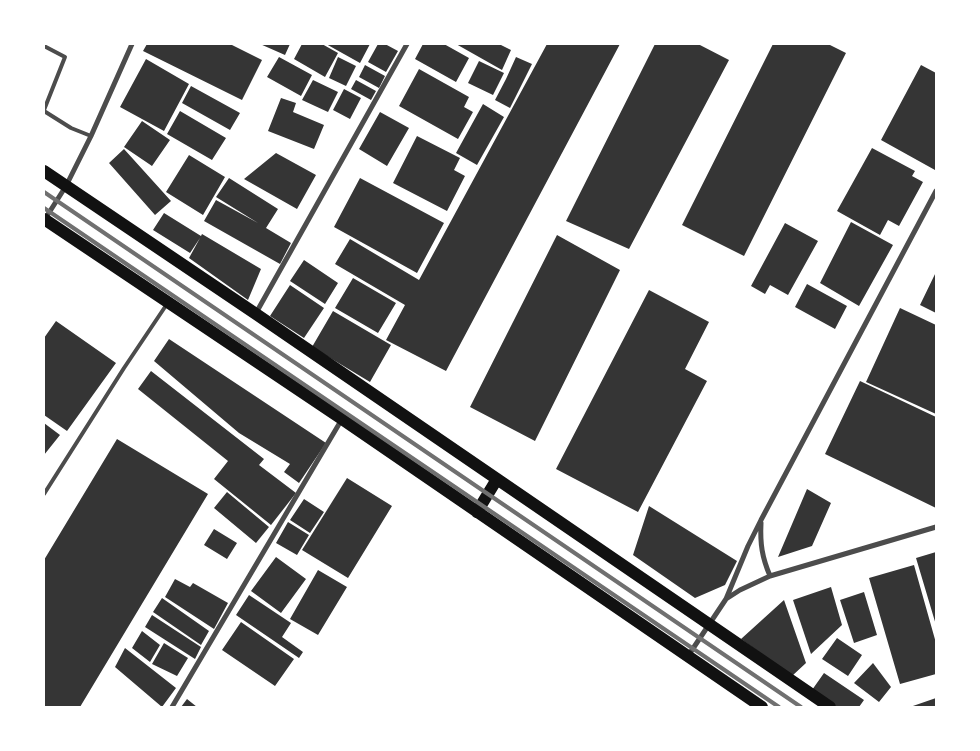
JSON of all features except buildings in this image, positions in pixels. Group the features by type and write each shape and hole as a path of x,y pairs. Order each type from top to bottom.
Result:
{"main road":[{"path":"44,171 830,707"},
{"path":"44,220 342,418 762,707"},
{"path":"477,512 498,479"}],"street":[{"path":"44,220 66,186 91,136 132,44"},
{"path":"256,314 407,44"},
{"path":"688,656 726,599 761,520 936,191"},
{"path":"172,707 342,418"},
{"path":"761,520 760,539 763,558 770,576"},
{"path":"726,599 770,576 936,527"}],"lane":[{"path":"44,46 65,57 44,110 71,128 91,136"},
{"path":"44,494 168,302"}],"railway":[{"path":"44,192 801,707"},
{"path":"44,208 779,707"}]}
